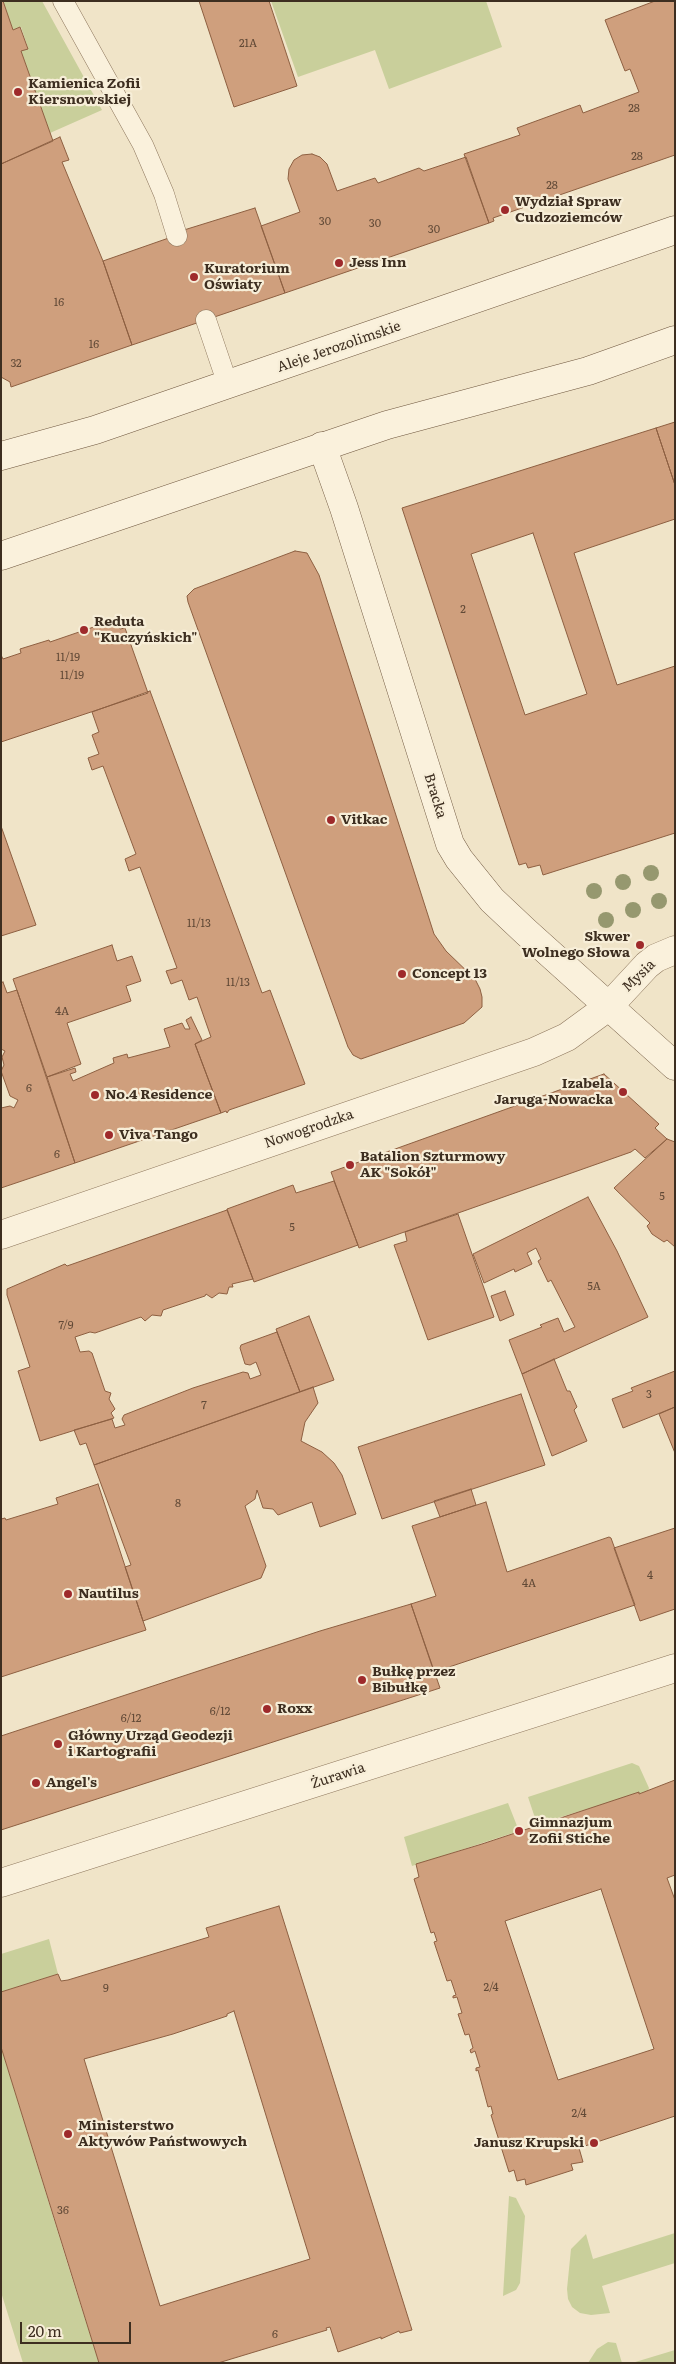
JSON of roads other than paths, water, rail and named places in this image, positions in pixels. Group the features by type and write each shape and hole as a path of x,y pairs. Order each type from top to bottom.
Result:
{"street":[{"name":"Aleje Jerozolimskie","path":"1,456 96,430 675,230"},
{"path":"1,556 387,425 588,371 675,340"},
{"name":"Bracka","path":"322,446 344,508 450,844 468,873 492,900 675,1066"},
{"name":"Mysia","path":"608,1007 647,965 656,958 675,950"},
{"name":"Nowogrodzka","path":"1,1235 534,1052 567,1037 608,1007"},
{"name":"Żurawia","path":"1,1883 675,1668"}],"lane":[{"path":"63,1 143,146 164,194 176,236"},
{"path":"206,320 228,385"}],"place":[{"name":"Kamienica Zofii Kiersnowskiej","path":"18,92"},
{"name":"Wydział Spraw Cudzoziemców","path":"505,210"},
{"name":"Jess Inn","path":"339,263"},
{"name":"Kuratorium Oświaty","path":"194,277"},
{"name":"Reduta \"Kuczyńskich\"","path":"84,630"},
{"name":"Vitkac","path":"331,820"},
{"name":"Skwer Wolnego Słowa","path":"640,945"},
{"name":"Concept 13","path":"402,974"},
{"name":"Izabela Jaruga-Nowacka","path":"623,1092"},
{"name":"No.4 Residence","path":"95,1095"},
{"name":"Viva Tango","path":"109,1135"},
{"name":"Batalion Szturmowy AK \"Sokół\"","path":"350,1165"},
{"name":"Nautilus","path":"68,1594"},
{"name":"Bułkę przez Bibułkę","path":"362,1680"},
{"name":"Roxx","path":"267,1709"},
{"name":"Główny Urząd Geodezji i Kartografii","path":"58,1744"},
{"name":"Angel's","path":"36,1783"},
{"name":"Gimnazjum Zofii Stiche","path":"519,1831"},
{"name":"Ministerstwo Aktywów Państwowych","path":"68,2134"},
{"name":"Janusz Krupski","path":"594,2143"}]}
